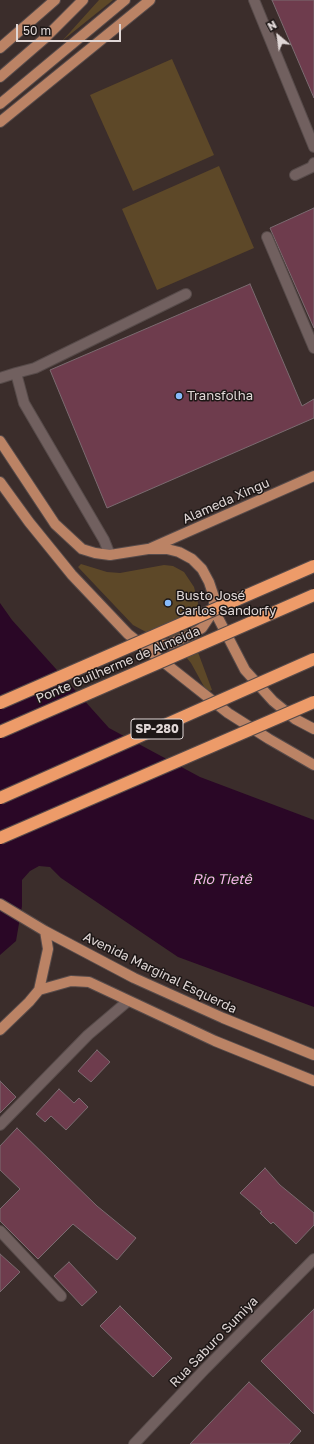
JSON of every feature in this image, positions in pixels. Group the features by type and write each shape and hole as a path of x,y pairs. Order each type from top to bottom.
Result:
{"highway":[{"path":"0,703 314,566"},
{"name":"Ponte Guilherme de Almeida","path":"0,732 314,596"},
{"name":"SP-280","path":"0,798 314,659"},
{"path":"0,838 314,702"}],"main road":[{"path":"0,48 55,0"},
{"path":"0,77 44,40 83,0"},
{"path":"0,104 60,52 125,0"},
{"path":"0,122 150,0"},
{"path":"0,442 55,524 82,549 110,555 148,549 167,550 179,552 192,559 202,569 209,582 214,597 214,610 245,670 273,701 295,719 314,729"},
{"name":"Alameda Xingu","path":"148,549 314,476"},
{"path":"0,482 63,564 115,621 135,640 228,713 314,765"},
{"path":"146,648 170,644 192,634 202,628 214,610"},
{"name":"Avenida Marginal Esquerda","path":"0,904 41,929 134,978 242,1026 314,1055"},
{"path":"0,1030 29,1002 39,990 48,949 41,929"},
{"path":"39,990 71,981 89,982 215,1041 314,1081"}],"street":[{"path":"254,0 314,147"},
{"path":"295,175 312,167 314,163"},
{"path":"267,237 314,348"},
{"path":"0,378 34,368 186,294"},
{"path":"16,373 24,403 104,540 110,555"},
{"path":"0,1125 88,1035 128,1001"},
{"path":"0,1231 61,1296"},
{"name":"Rua Saburo Sumiya","path":"134,1444 210,1364 314,1259"}],"shaded area":[{"path":"99,0 113,0 62,41"},
{"path":"172,59 214,155 133,191 90,95"},
{"path":"219,166 254,248 157,290 122,209"},
{"path":"81,564 107,572 120,573 164,565 173,566 184,572 194,587 199,607 207,623 189,628 212,690 207,692 191,663 168,636 146,632 133,625 78,567"}],"water":[{"name":"Rio Tietê","path":"0,603 12,620 109,728 200,777 314,820 314,1007 178,957 61,878 50,867 39,866 30,871 22,880 22,906 16,941 0,955"}],"building":[{"path":"272,0 314,0 314,98"},
{"path":"314,208 314,328 270,228"},
{"name":"Transfolha","path":"250,284 302,406 314,399 314,418 107,508 50,370"},
{"path":"97,1050 110,1062 91,1082 78,1071"},
{"path":"0,1081 16,1097 0,1113"},
{"path":"59,1089 74,1103 79,1098 88,1107 66,1130 51,1116 45,1122 36,1114"},
{"path":"17,1128 97,1206 136,1238 117,1260 73,1224 38,1259 0,1221 0,1209 20,1189 0,1170 0,1146"},
{"path":"265,1168 280,1185 314,1213 314,1225 296,1244 273,1222 271,1224 260,1213 262,1212 240,1193"},
{"path":"0,1254 20,1272 0,1292"},
{"path":"69,1262 97,1292 82,1306 54,1276"},
{"path":"120,1306 172,1358 153,1377 100,1326"},
{"path":"314,1309 314,1414 261,1361"},
{"path":"249,1382 301,1431 289,1444 190,1444"}],"place":[{"name":"Transfolha","path":"179,396"},
{"name":"Busto José Carlos Sandorfy","path":"168,603"}]}
